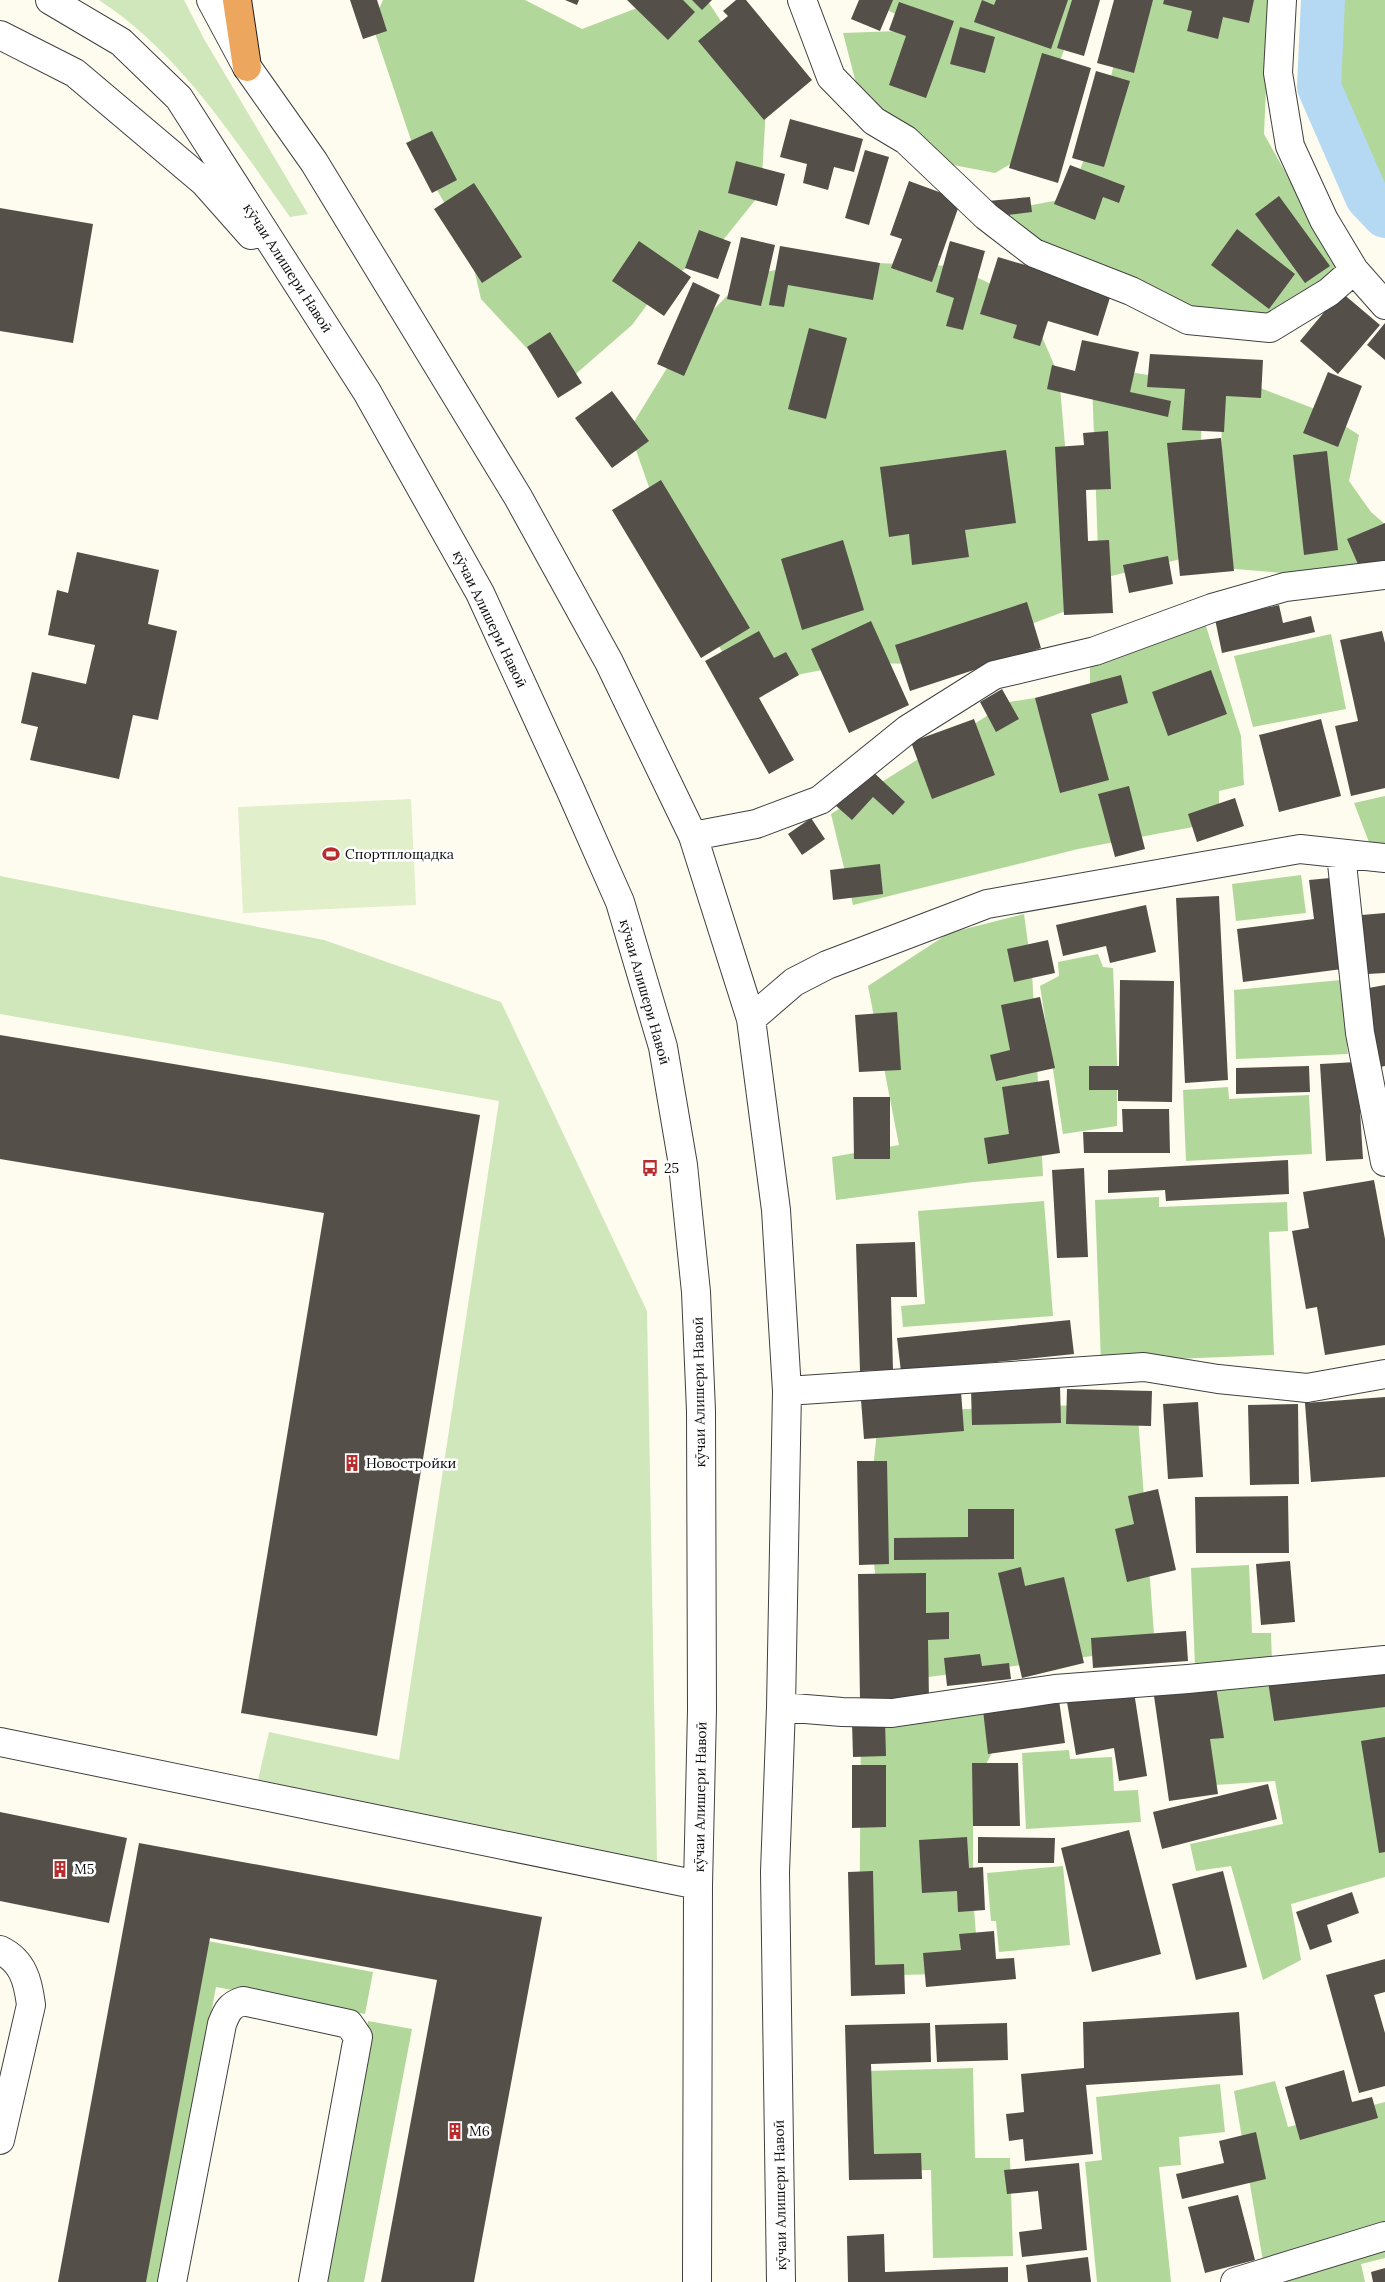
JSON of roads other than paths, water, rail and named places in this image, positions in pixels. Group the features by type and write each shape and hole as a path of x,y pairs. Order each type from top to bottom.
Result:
{"highway":[{"path":"236,0 248,67"}],"street":[{"name":"кӯчаи Алишери Навоӣ","path":"50,0 121,42 179,98 367,392 480,593 620,902 663,1047 683,1165 698,1322 701,1410 702,1710 698,1885 697,2282"},
{"name":"кӯчаи Алишери Навоӣ","path":"212,0 248,67 314,162 518,496 610,662 693,836 751,1018 776,1210 787,1391 781,1707 775,1872 781,2282"},
{"path":"802,0 831,77 874,121 906,140 986,216 1034,253 1131,291 1188,320 1270,328 1329,292 1354,270"},
{"path":"1282,0 1278,73 1290,146 1324,220 1354,270 1385,305"},
{"path":"0,35 75,72 204,182 305,295"},
{"path":"693,836 756,824 820,800 908,730 994,675 1095,651 1212,608 1285,587 1385,576"},
{"path":"751,1018 794,982 828,965 987,904 1300,849 1385,858"},
{"path":"1341,854 1360,1033 1385,1162"},
{"path":"787,1391 1144,1367 1218,1379 1308,1388 1385,1374"},
{"path":"781,1707 892,1713 1055,1689 1188,1679 1385,1660"},
{"path":"0,1742 698,1885"},
{"path":"0,1950 11,1955 19,1964 29,1987 31,2005 0,2140"},
{"path":"172,2282 222,2024 233,2004 244,2001 349,2024 355,2030 358,2037 313,2282"},
{"path":"1236,2282 1385,2236"}],"waterway":[{"path":"1323,0 1319,87 1367,197 1385,216"}],"place":[{"name":"Спортплощадка","path":"331,854"},
{"name":"25","path":"650,1168"},
{"name":"Новостройки","path":"352,1463"},
{"name":"М5","path":"60,1869"},
{"name":"М6","path":"455,2131"}]}
